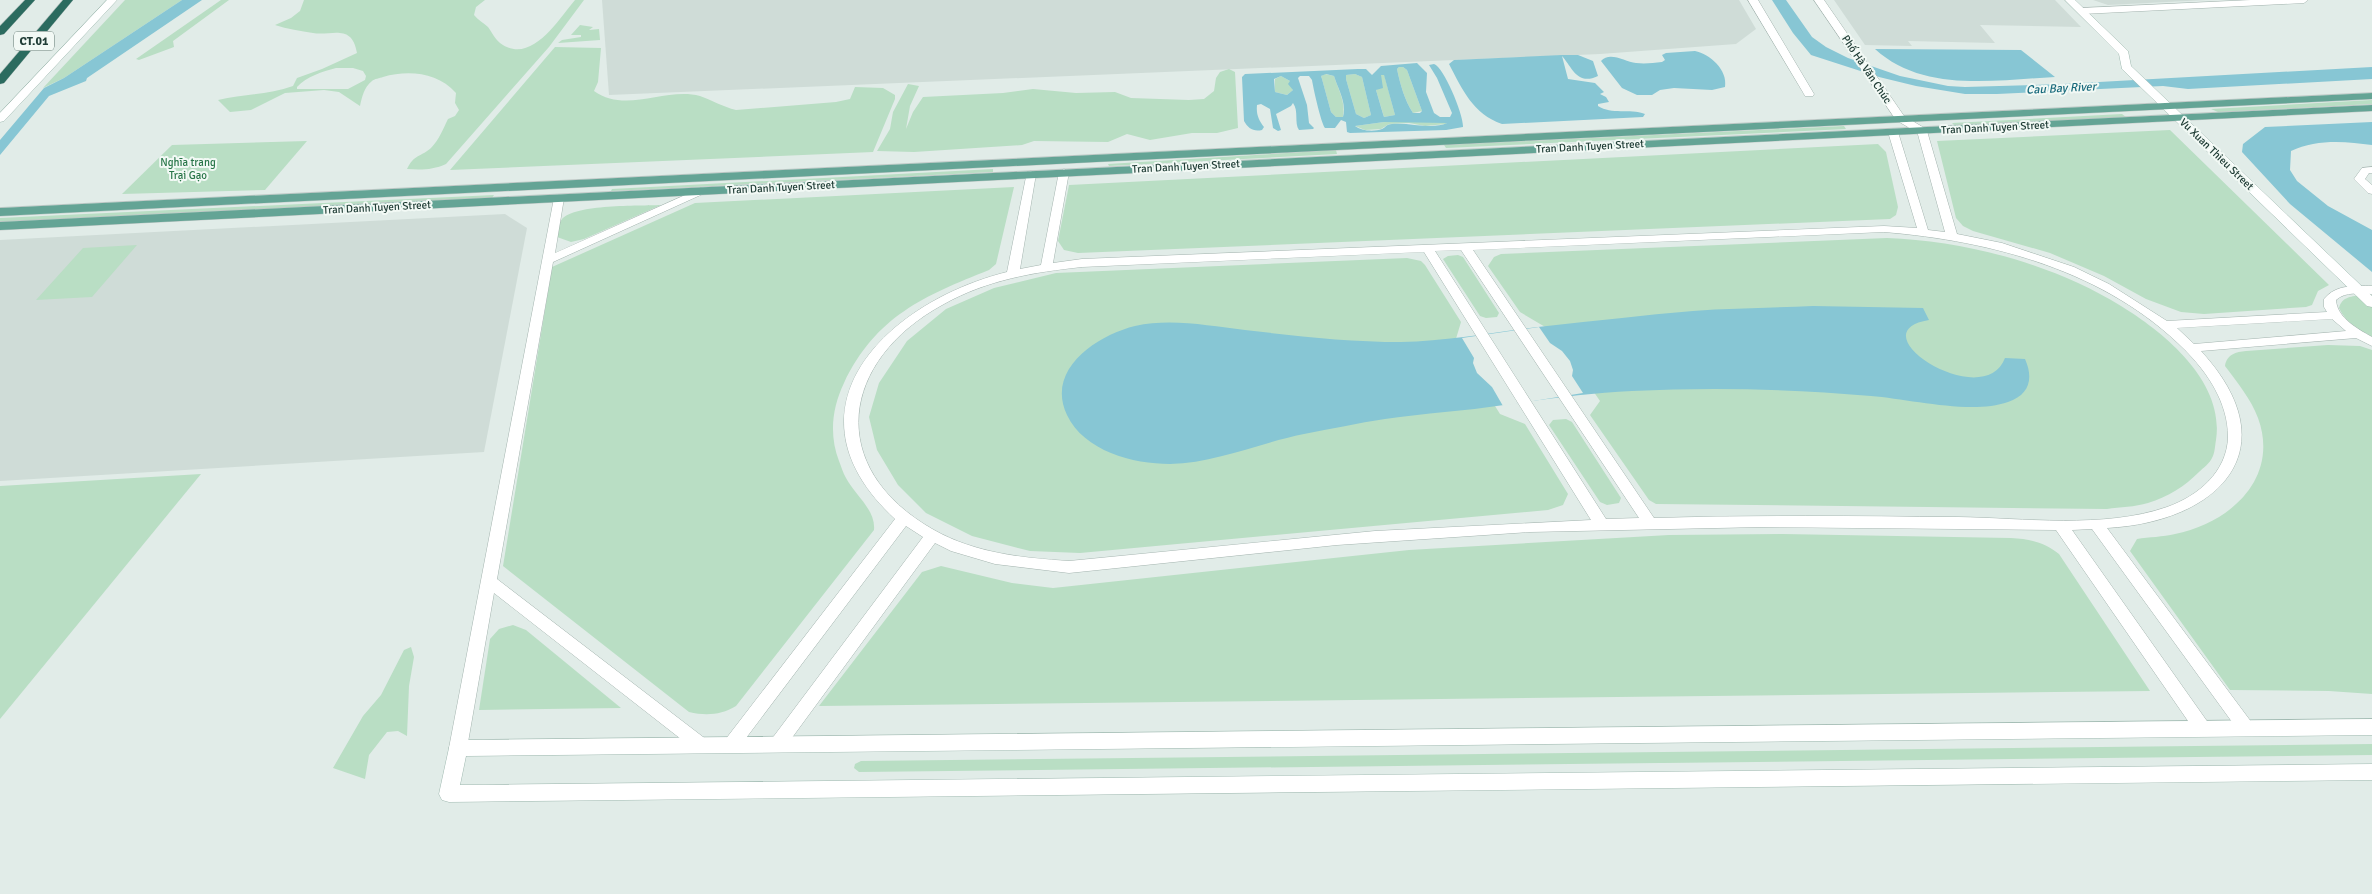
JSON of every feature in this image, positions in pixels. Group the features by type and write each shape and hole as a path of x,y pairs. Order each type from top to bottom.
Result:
{"highway":[{"path":"0,31 24,0"},
{"name":"CT.01","path":"0,31 30,0"},
{"name":"CT.01","path":"0,81 70,0"}],"main road":[{"path":"0,120 112,0"},
{"path":"1753,0 1809,94"},
{"name":"Phố Hà Văn Chúc","path":"1820,0 1900,118 1922,131"},
{"name":"Vu Xuan Thieu Street","path":"2070,0 2124,54 2124,64 2135,76 2372,303"},
{"name":"Tran Danh Tuyen Street","path":"0,212 2372,96"},
{"name":"Tran Danh Tuyen Street","path":"0,226 2372,108"},
{"path":"1893,132 1900,118"},
{"path":"1403,143 1408,155"},
{"path":"1046,160 1046,173"},
{"path":"559,198 564,184"},
{"path":"2372,727 458,748 449,794 2372,772"}],"street":[{"path":"2082,11 2304,0"},
{"path":"1922,131 1952,235"},
{"path":"1893,132 1923,231"},
{"path":"2372,170 2366,170 2359,179 2372,191"},
{"path":"1048,266 1064,172"},
{"path":"1013,273 1031,174"},
{"path":"546,261 701,191"},
{"path":"458,748 559,198"},
{"path":"1876,229 1923,231 1952,235 1996,245 2058,265 2124,297 2165,325 2190,348 2205,363 2223,389 2234,415 2236,440 2230,464 2216,485 2192,502 2160,515 2122,523 2060,524 1860,520 1602,525 1374,536 1070,566 1025,564 983,556 932,536 904,518 886,503 866,479 854,454 850,427 852,410 862,376 877,352 897,331 922,312 965,289 1013,273 1048,266 1876,229"},
{"path":"1465,247 1650,524"},
{"path":"1427,248 1602,525"},
{"path":"2372,290 2357,289 2335,294 2330,300 2333,314 2357,334 2372,342"},
{"path":"2165,325 2333,314"},
{"path":"2190,348 2357,334"},
{"path":"731,745 904,518"},
{"path":"2060,524 2202,729"},
{"path":"2096,524 2246,728"},
{"path":"777,745 932,536"},
{"path":"489,581 701,745"}],"shaded area":[{"path":"602,0 1739,0 1756,29 1736,44 1600,54 609,95"},
{"path":"1834,0 2055,0 2081,27 1980,25 1995,43 1908,41 1912,46 1865,45"},
{"path":"2093,0 2206,0 2108,5"},
{"path":"505,214 527,228 484,452 0,481 0,240"}],"green space":[{"path":"125,0 182,0 64,78 43,88"},
{"path":"221,0 229,0 173,41 174,47 139,60 136,59"},
{"path":"304,0 485,0 476,7 474,15 488,27 500,43 511,49 522,49 533,45 543,38 575,0 584,0 549,47 446,164 422,169 407,169 415,158 434,145 448,119 455,116 459,110 455,103 456,93 448,86 431,77 412,73 374,80 365,89 360,106 339,92 324,90 285,93 251,110 230,112 218,100 275,91 293,86 297,78 357,53 351,38 346,34 313,33 275,25 291,18 300,11","holes":["336,68 353,68 363,71 366,76 365,80 348,89 297,89 305,80 320,73"]},
{"path":"580,25 593,27 589,30 599,29 600,40 558,43 562,40 581,37 581,35 571,35"},
{"path":"555,47 601,48 598,82 594,91 606,97 619,100 687,94 700,96 736,110 836,102 850,99 855,87 883,88 895,95 895,99 873,152 450,170"},
{"path":"1399,67 1407,70 1422,111 1413,113 1410,108 1400,81 1397,69"},
{"path":"1229,69 1235,72 1238,128 1217,133 1192,133 1150,140 1127,134 1108,142 1034,141 1022,145 914,152 877,151 890,129 893,112 908,84 919,86 910,106 906,129 913,112 923,97 1003,93 1033,89 1076,93 1115,92 1131,98 1204,99 1214,91 1216,78 1220,72"},
{"path":"1325,74 1334,76 1343,101 1343,117 1336,117 1331,112 1321,76"},
{"path":"1355,74 1362,77 1371,115 1364,118 1356,114 1345,75"},
{"path":"1384,74 1395,115 1384,117 1376,90 1379,88 1381,75"},
{"path":"1281,76 1290,81 1293,90 1287,95 1275,92 1275,79"},
{"path":"2372,100 2372,104 2218,112 2211,109"},
{"path":"2122,114 2126,117 1955,126 1952,123"},
{"path":"1384,122 1447,122 1446,124 1425,126 1409,123 1389,124 1381,129 1365,130 1355,126"},
{"path":"1844,126 1846,129 1446,148 1444,145"},
{"path":"2170,130 2329,285 2318,291 2312,305 2204,314 2181,312 2146,299 2104,276 2050,253 1973,231 1963,226 1956,218 1937,141"},
{"name":"Nghĩa trang Trại Gạo","path":"307,141 265,190 122,194 172,145"},
{"path":"1878,144 1886,152 1898,207 1896,215 1890,219 1078,253 1064,250 1058,241 1069,185"},
{"path":"1336,150 1337,154 1109,166 1108,164"},
{"path":"993,169 993,172 611,191 612,189"},
{"path":"1014,187 996,264 989,270 943,289 904,311 871,341 857,360 844,383 837,402 833,422 836,451 846,478 872,516 874,530 736,706 713,714 689,712 503,566 552,267 695,203"},
{"path":"494,195 492,198 0,222 0,218"},
{"path":"661,205 584,239 571,242 557,237 562,219 569,214 593,208"},
{"path":"1887,238 1947,244 2008,257 2067,278 2095,291 2138,317 2156,330 2188,361 2201,379 2211,398 2216,419 2216,440 2211,460 2188,482 2162,498 2133,506 2107,509 1656,504 1649,500 1590,415 1600,401 1552,331 1520,312 1488,266 1494,257 1501,254"},
{"path":"137,245 92,297 36,300 83,248"},
{"path":"1458,255 1463,257 1499,313 1497,317 1486,318 1480,316 1443,259 1448,256"},
{"path":"1407,258 1421,261 1425,265 1461,322 1455,342 1500,414 1525,424 1568,494 1563,505 1548,510 1080,553 1030,551 972,536 926,513 898,485 877,450 869,417 879,383 907,341 946,309 994,288 1056,273"},
{"path":"2360,295 2372,296 2372,337 2349,322 2339,308 2344,300"},
{"path":"2328,345 2360,346 2372,350 2372,694 2329,691 2230,690 2130,551 2137,539 2175,534 2214,520 2231,508 2245,494 2256,478 2262,460 2263,440 2258,418 2252,404 2225,366 2230,356 2246,351"},
{"path":"1566,419 1572,422 1621,498 1619,503 1607,505 1600,502 1549,425 1553,420"},
{"path":"201,474 0,719 0,486"},
{"path":"1783,534 2011,538 2031,540 2042,544 2059,554 2150,691 819,706 922,572 941,566 1012,583 1053,588 1409,550 1669,535"},
{"path":"513,625 526,630 621,708 479,710 490,639 499,629"},
{"path":"411,647 414,657 409,686 407,736 398,731 387,732 369,755 365,779 333,768 363,716 381,695 404,650"},
{"path":"2372,744 2372,755 859,772 854,768 855,764 861,761"}],"water":[{"path":"182,0 202,0 87,78 86,81 49,96 0,155 0,140 44,88 64,78"},
{"name":"Cau Bay River","path":"1772,0 1786,0 1812,37 1826,47 1848,58 1900,76 1948,86 2063,84 2372,67 2372,79 2188,89 2163,86 1965,94 1916,86 1879,77 1811,55 1793,33"},
{"path":"1875,49 2021,50 2055,77 1984,81 1960,81 1937,78 1915,72 1894,63"},
{"path":"1695,51 1712,59 1717,64 1724,75 1725,87 1712,90 1674,88 1660,90 1652,95 1637,95 1622,88 1601,61 1605,58 1613,57 1636,63 1655,63 1665,60 1662,55 1666,53"},
{"path":"1578,55 1593,61 1598,76 1585,79 1576,74 1562,56 1568,79 1595,83 1604,92 1600,94 1606,97 1609,102 1598,104 1598,106 1615,111 1639,112 1645,114 1643,117 1502,124 1492,120 1476,107 1464,91 1449,64 1454,60"},
{"path":"1417,63 1427,73 1426,92 1434,113 1440,117 1450,117 1452,113 1437,78 1429,65 1434,64 1443,74 1453,92 1463,127 1446,130 1350,133 1347,132 1346,122 1341,120 1335,128 1325,128 1319,112 1312,80 1309,76 1300,76 1298,78 1307,105 1309,123 1313,129 1299,130 1293,103 1276,114 1281,130 1278,131 1273,128 1270,109 1261,104 1257,105 1257,109 1258,117 1264,127 1262,130 1251,129 1244,121 1242,77 1245,74 1366,69 1372,75 1381,66","holes":["1399,67 1407,70 1422,111 1420,113 1413,113 1403,92 1397,69","1326,74 1334,76 1344,107 1343,117 1336,117 1331,112 1321,76","1355,74 1362,77 1371,115 1364,118 1356,114 1346,75","1381,75 1384,75 1395,115 1384,117 1376,90 1383,88","1281,76 1290,81 1288,84 1293,90 1287,95 1275,92 1274,79","1384,122 1447,123 1434,126 1390,124 1382,129 1375,130 1355,126"]},
{"path":"2372,122 2372,145 2331,142 2310,144 2291,151 2290,170 2297,181 2328,206 2372,230 2372,272 2290,204 2242,152 2243,144 2265,127"},
{"path":"1813,306 1923,308 1929,320 1910,327 1906,339 1915,352 1931,364 1952,374 1974,377 1993,373 2005,358 2025,359 2029,373 2028,385 2021,395 2008,402 1993,406 1976,407 1959,407 1871,396 1781,390 1692,389 1600,393 1375,421 1304,434 1204,460 1170,464 1126,458 1097,446 1085,438 1075,427 1067,415 1062,398 1063,383 1069,369 1091,346 1121,331 1149,324 1190,324 1323,338 1401,342 1438,340 1529,328 1675,313 1723,309"}],"pier":[{"path":"1539,327 1550,343 1562,351 1570,361 1573,370 1572,376 1583,393 1503,406 1492,387 1477,373 1473,363 1474,358 1462,338"}]}
